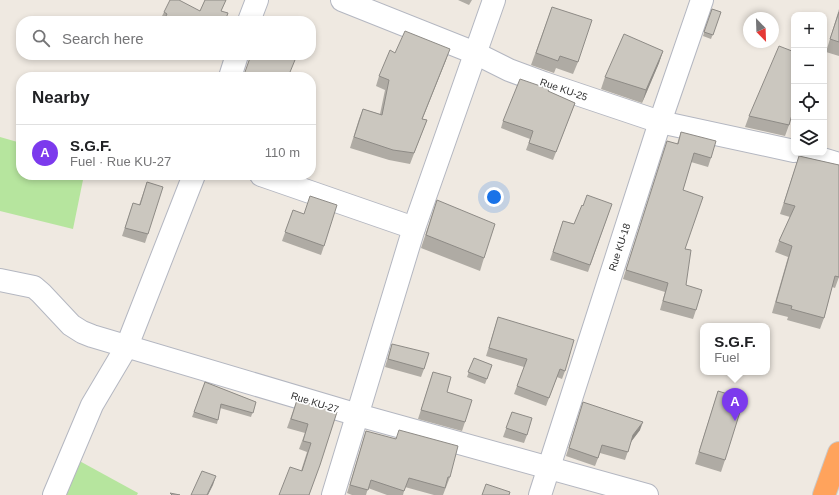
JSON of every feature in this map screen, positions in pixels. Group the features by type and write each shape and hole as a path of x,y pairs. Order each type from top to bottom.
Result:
{"highway":[{"path":"824,495 838,458"}],"street":[{"path":"251,16 257,0"},
{"name":"Rue KU-25","path":"342,0 475,53 509,70 660,122 791,150"},
{"path":"333,495 414,228 494,0"},
{"name":"Rue KU-18","path":"540,495 660,122 702,0"},
{"path":"232,72 235,60"},
{"path":"813,156 839,164"},
{"path":"54,495 92,405 127,346 192,180"},
{"path":"275,180 414,228"},
{"name":"Rue KU-27","path":"0,280 34,287 82,332 358,415 647,495"}],"green space":[{"path":"0,137 16,142 16,180 83,180 73,229 0,211"},
{"path":"74,458 138,493 137,495 57,495"}],"building":[{"path":"170,0 179,0 200,11 205,0 226,0 221,11 228,13 227,16 166,16 167,14 164,12"},
{"path":"552,7 592,20 578,62 560,56 558,61 536,53"},
{"path":"712,9 721,12 713,35 704,32"},
{"path":"839,12 839,42 830,39"},
{"path":"405,31 450,49 422,119 427,120 414,153 393,150 354,137 363,109 382,115 389,80 379,76 390,50 395,53"},
{"path":"624,34 663,51 646,90 605,77"},
{"path":"779,46 791,51 791,118 789,125 749,116"},
{"path":"249,60 295,60 290,72 245,72"},
{"path":"520,79 549,89 548,91 575,103 556,152 529,143 533,131 503,121"},
{"path":"681,132 716,141 711,158 694,153 683,190 703,197 685,249 691,250 686,285 702,290 696,310 663,301 668,283 626,270 667,141 678,144"},
{"path":"799,156 839,165 839,277 835,276 824,318 791,309 792,306 776,302 792,246 779,241 795,206 784,203"},
{"path":"147,182 163,187 148,234 125,228 133,203 140,205"},
{"path":"587,195 612,204 590,265 553,252 563,221 574,224"},
{"path":"310,196 337,205 324,246 285,232 293,210 304,214"},
{"path":"437,200 495,224 484,258 426,235"},
{"path":"498,317 574,340 565,371 560,369 549,398 517,386 527,359 489,348"},
{"path":"392,344 429,353 424,369 388,359"},
{"path":"474,358 492,365 487,379 468,372"},
{"path":"433,372 451,377 447,392 472,400 465,422 421,410"},
{"path":"205,382 256,402 253,413 221,404 218,420 194,412"},
{"path":"718,391 744,399 725,460 699,452"},
{"path":"297,400 337,412 309,495 279,495 290,467 302,471 311,443 303,441 308,424 291,419"},
{"path":"583,402 643,422 633,435 628,452 602,445 598,458 569,448"},
{"path":"512,412 532,418 527,435 506,428"},
{"path":"399,430 458,446 450,477 448,477 445,488 409,478 404,491 371,480 368,490 350,485 366,431 396,439"},
{"path":"202,471 216,476 207,495 191,495"},
{"path":"486,484 510,492 509,495 482,495"}],"place":[{"name":"S.G.F.","path":"735,421"}]}
